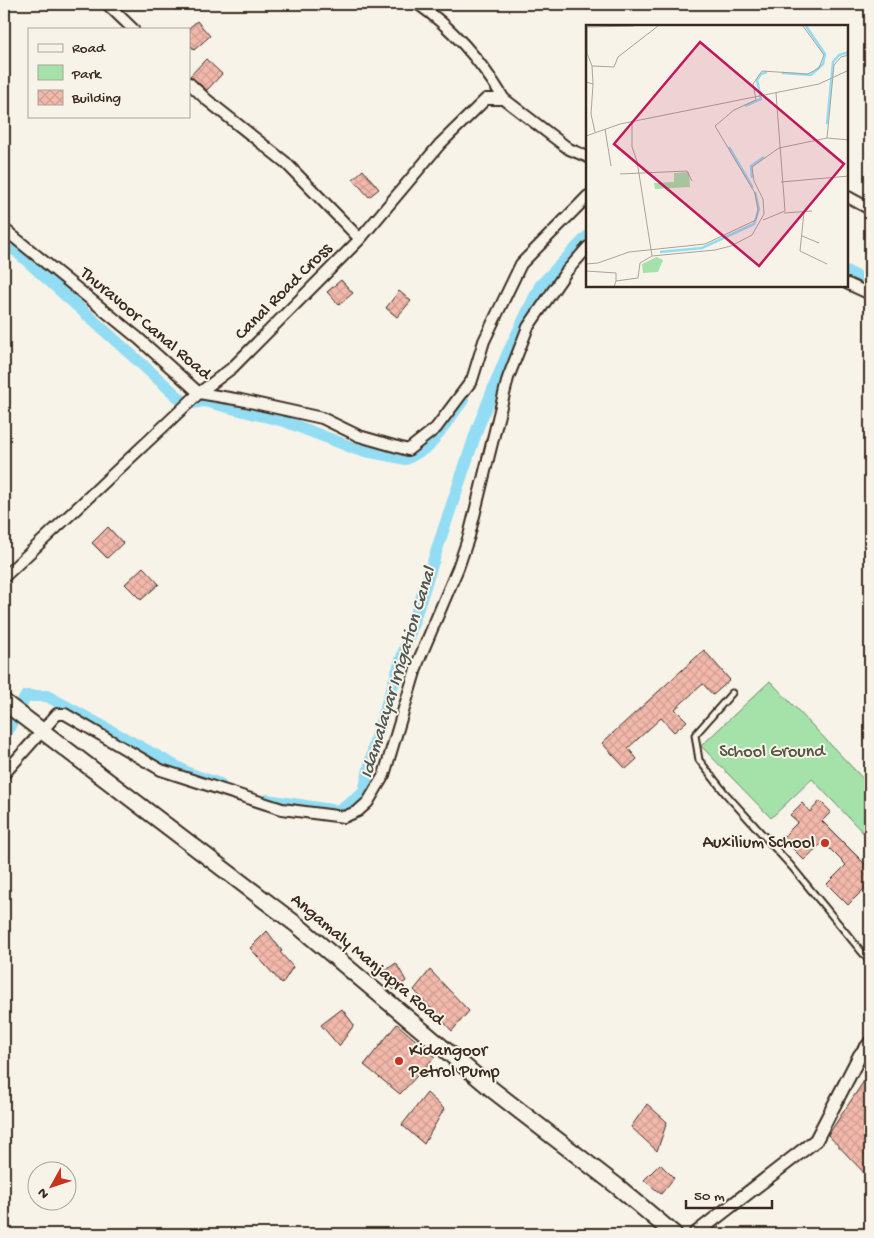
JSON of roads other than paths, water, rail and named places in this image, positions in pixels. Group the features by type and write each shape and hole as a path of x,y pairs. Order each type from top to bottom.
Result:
{"main road":[{"name":"Angamaly Manjapra Road","path":"4,702 297,925 494,1091 617,1186 674,1234"}],"street":[{"path":"107,4 132,28"},
{"path":"418,4 435,16 464,44 489,73 504,99 569,149 586,156"},
{"path":"190,84 207,100 285,162 360,239"},
{"name":"Canal Road Cross","path":"4,577 199,393 232,368 360,239 440,144 486,100 504,99"},
{"name":"Thuravoor Canal Road","path":"4,229 138,338 199,393 241,400 322,418 359,436 408,450 436,428 472,380 484,341 521,264 586,198"},
{"path":"849,198 870,209"},
{"path":"4,774 38,727 57,714 65,714 161,770 282,809 344,817 368,802 384,775 418,662 458,568 469,536 508,378 528,327 566,272 586,249"},
{"path":"849,284 870,294"},
{"path":"695,1234 816,1140 860,1055 870,1044"}],"lane":[{"path":"732,692 696,734 699,760 724,794 792,867 870,962"}],"waterway":[{"name":"Idamalayar Irrigation Canal","path":"267,800 338,811 364,792 376,737 478,427 507,355 540,286 586,238"},
{"path":"4,240 186,404 204,401 284,421 356,449 406,459 429,446 463,400"},
{"name":"Idamalayar Irrigation Canal","path":"849,272 870,283"},
{"name":"Idamalayar Irrigation Canal","path":"4,737 26,696 47,696 190,774 220,784"}],"place":[{"name":"Auxilium School","path":"825,843"},
{"name":"Kidangoor Petrol Pump","path":"399,1061"}],"park label":[{"name":"School Ground","path":"772,752"}]}
